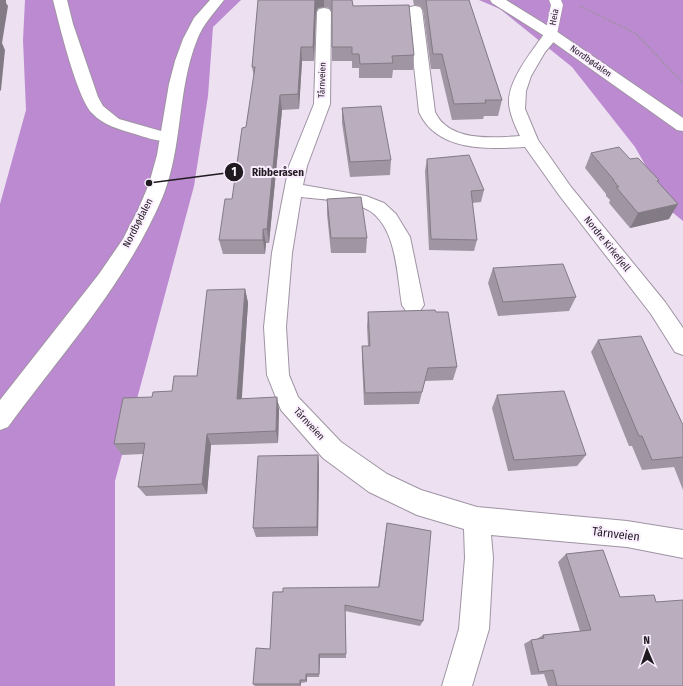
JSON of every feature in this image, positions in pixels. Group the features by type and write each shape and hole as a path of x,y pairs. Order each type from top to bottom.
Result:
{"street":[{"path":"60,0 66,24 90,97 97,109 113,122 160,136 168,136"},
{"name":"Nordbødalen","path":"0,419 110,277 138,228 160,178 178,75 185,51 198,23 208,8 217,0"},
{"name":"Nordbødalen","path":"497,0 552,34 683,126"},
{"path":"415,10 427,112 434,124 449,135 470,141 490,143 530,141"},
{"name":"Tårnveien","path":"324,12 322,104 298,166 282,253 275,327 278,375 289,403 332,450 378,483 417,502 477,520 626,534 683,544"},
{"name":"Nordre Kirkefjell","path":"552,34 538,50 523,76 518,91 516,109 530,141 565,191 658,308 683,346"},
{"path":"293,190 360,200 377,207 389,219 400,237 413,305"},
{"path":"457,686 474,629 479,558 477,520"}],"lane":[{"name":"Heia","path":"552,34 557,5 555,0"}],"path":[{"path":"574,3 635,33 683,83"}],"shaded area":[{"path":"25,0 241,0 213,27 208,96 194,186 115,481 115,686 0,686 0,204 26,110 23,40"},
{"path":"479,0 683,0 683,221 672,212 635,147 572,67 500,9"}],"building":[{"path":"258,0 315,0 313,47 301,47 298,94 280,95 267,229 263,229 263,240 219,240 225,199 232,199 242,128 246,127 255,67 252,67"},
{"path":"332,0 352,0 353,6 409,5 414,55 392,56 393,63 360,64 359,54 352,54 352,47 332,47"},
{"path":"426,0 469,0 502,100 485,100 486,103 454,104 442,54 433,54"},
{"path":"381,106 391,160 350,162 342,108"},
{"path":"619,147 630,159 638,158 659,180 657,181 678,204 638,213 616,187 619,187 614,180 591,153"},
{"path":"469,155 484,190 471,191 477,240 431,239 427,159"},
{"path":"361,197 367,238 331,238 327,199"},
{"path":"563,264 576,297 503,302 493,268"},
{"path":"245,289 237,399 277,397 276,431 207,434 202,484 138,487 145,443 114,444 123,398 152,397 153,392 172,391 174,376 197,376 207,290"},
{"path":"435,310 436,312 448,312 457,367 428,368 422,392 365,393 362,346 370,346 368,312"},
{"path":"641,336 683,425 683,457 652,460 642,436 639,436 598,340"},
{"path":"564,391 586,455 514,460 497,395"},
{"path":"318,455 317,527 253,528 258,456"},
{"path":"387,523 431,531 423,621 345,605 346,654 319,654 319,674 306,674 306,680 300,680 300,684 253,684 256,648 270,649 273,592 283,592 283,588 379,587"},
{"path":"603,550 620,597 654,595 656,602 683,600 683,686 557,686 553,670 539,672 531,640 544,638 543,635 591,630 566,554"}],"place":[{"name":"Ribberåsen","path":"149,183"}]}
